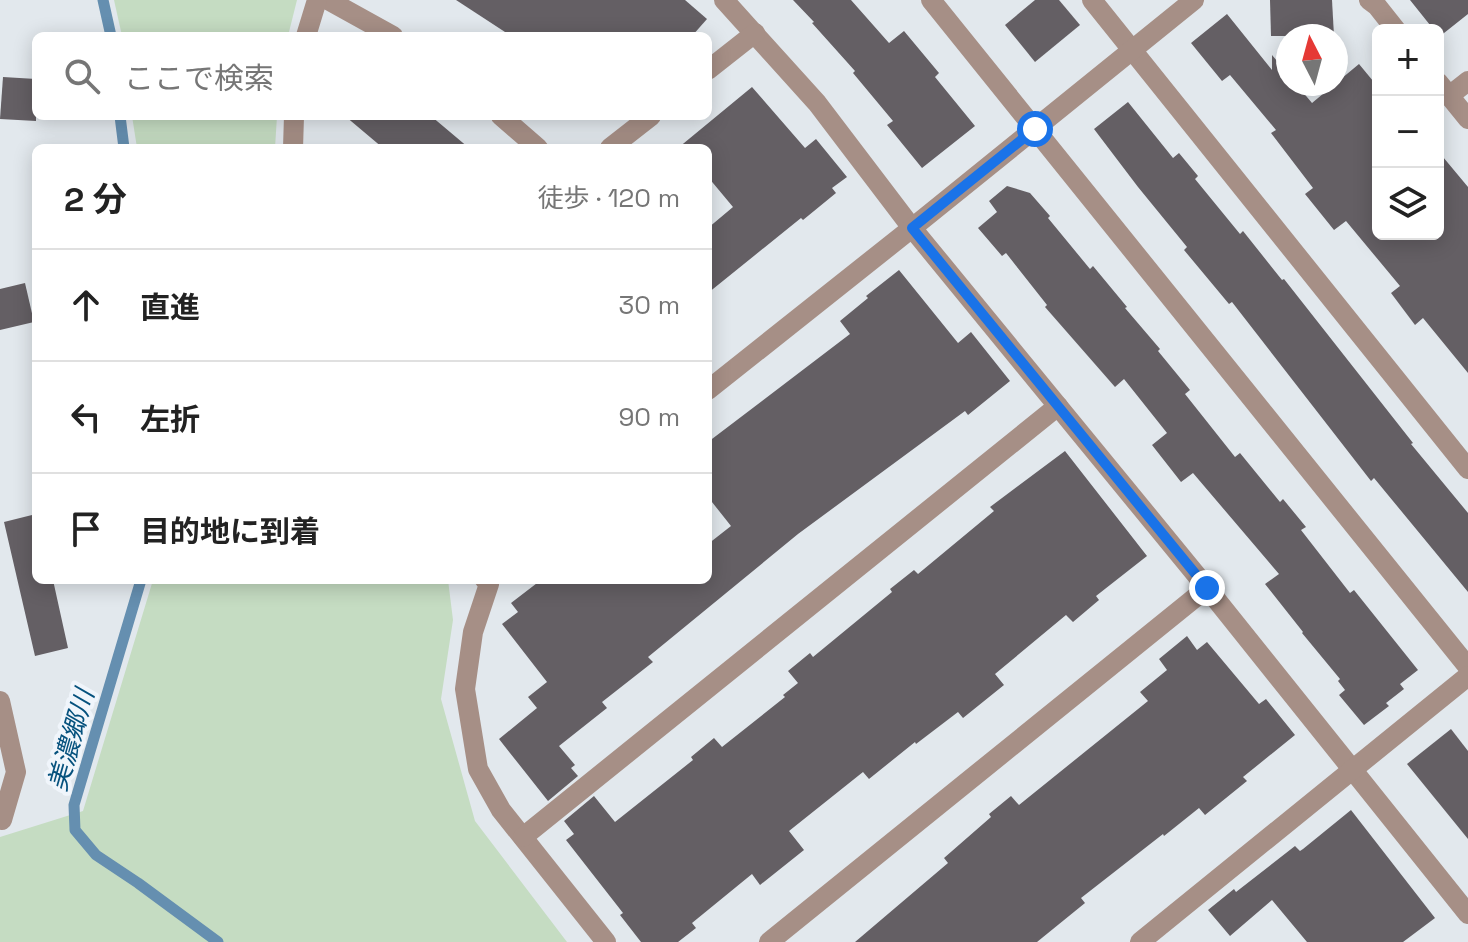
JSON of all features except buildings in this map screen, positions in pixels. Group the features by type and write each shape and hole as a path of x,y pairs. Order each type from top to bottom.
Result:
{"street":[{"path":"307,32 317,0"},
{"path":"328,0 386,32"},
{"path":"724,0 817,103 912,228 1354,769 1468,914"},
{"path":"931,0 1468,667"},
{"path":"1092,0 1468,469"},
{"path":"712,387 1194,0"},
{"path":"1369,0 1391,24"},
{"path":"712,67 755,33"},
{"path":"1468,81 1444,89 1468,119"},
{"path":"293,144 294,120"},
{"path":"506,120 533,144"},
{"path":"615,144 646,120"},
{"path":"523,837 1058,406"},
{"path":"488,584 473,632 465,689 478,769 501,810 606,942"},
{"path":"769,942 1207,588"},
{"path":"1140,942 1468,676"},
{"path":"0,701 16,772 2,820"}],"green space":[{"path":"114,0 297,0 289,32 121,32"},
{"path":"133,120 277,120 275,144 136,144"},
{"path":"152,584 448,584 453,620 441,699 475,821 567,942 0,942 0,837 83,811"}],"waterway":[{"name":"美濃郷川","path":"103,0 110,32"},
{"name":"美濃郷川","path":"120,120 124,144"},
{"name":"美濃郷川","path":"140,584 74,805 75,830 96,855 218,942"}],"route":[{"path":"1035,129 912,228 1207,588"}]}
